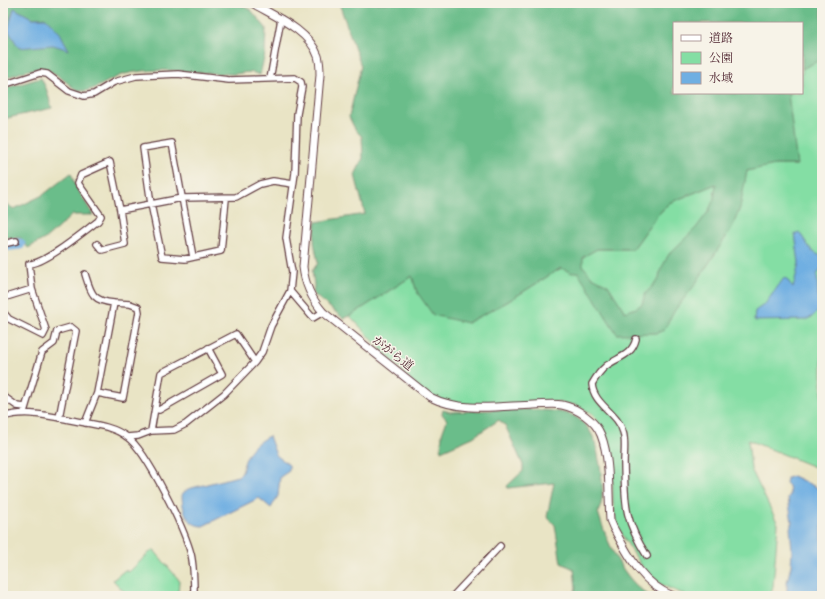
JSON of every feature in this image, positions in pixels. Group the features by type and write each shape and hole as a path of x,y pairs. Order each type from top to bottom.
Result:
{"street":[{"name":"ががら道","path":"252,3 298,31 311,43 318,56 320,82 304,267 305,278 311,295 323,312 438,401 456,406 476,407 561,405 581,413 595,425 604,443 610,520 613,527 642,575 655,588 673,596"},
{"path":"270,79 280,19"},
{"path":"3,84 40,73 46,74 69,91 84,96 94,94 114,82 136,76 178,74 229,80 295,78 301,82 302,87 297,114 294,184 286,238 292,272 290,291 271,326 262,352 224,394 186,424 174,430 151,431 138,436 127,437"},
{"path":"193,257 172,144 143,148 151,204 162,257 185,259 221,251 226,199"},
{"path":"3,312 9,319 43,336 46,330 32,289 29,264 36,264 50,256 98,221 100,216 78,183 81,175 110,162 125,244 102,250 97,244"},
{"path":"120,210 182,198 226,199 236,197 260,184 273,181 294,184"},
{"path":"3,244 16,241"},
{"path":"85,274 90,292 96,299 114,303 130,304 138,307 123,398 97,393"},
{"path":"3,298 32,289"},
{"path":"290,291 313,318 323,312"},
{"path":"85,423 97,393 114,303"},
{"path":"23,411 42,352 54,343 57,331 71,327 76,331 59,418"},
{"path":"151,431 161,373 236,334 254,362"},
{"path":"636,339 630,352 606,366 592,384 599,400 616,418 624,433 625,506 629,522 647,556"},
{"path":"155,409 159,410 222,374 208,348"},
{"path":"3,396 23,411"},
{"path":"3,417 23,411 107,427 127,437 144,455 184,536 194,568 194,596"},
{"path":"452,596 500,546"}],"green space":[{"path":"3,3 236,3 251,10 266,28 265,54 260,75 251,72 228,74 151,70 125,74 87,91 73,88 57,75 42,69 28,70 3,79","holes":["14,9 32,18 46,18 51,24 10,19"]},
{"path":"339,3 822,3 822,59 803,68 803,22 673,22 673,94 788,94 797,165 775,165 747,171 740,208 732,228 694,286 675,310 664,330 657,333 617,334 578,272 572,273 561,268 507,302 467,323 433,315 417,292 412,276 350,316 343,318 313,294 314,285 312,271 318,263 314,242 316,222 365,214 355,175 363,158 362,137 355,129 349,117 361,66","holes":["716,184 714,199 708,212 696,228 669,254 660,271 659,279 645,294 642,304 636,308 625,312 608,285 592,277 583,266 583,257 597,249 633,249 656,217 669,203"]},
{"path":"822,44 822,470 748,440 751,469 778,524 773,587 770,596 688,596 662,585 645,571 625,540 616,522 613,502 612,454 604,431 593,414 576,405 555,402 456,409 422,393 350,316 412,276 417,292 467,323 507,302 561,268 597,249 633,249 656,217 669,203 755,168 775,165 796,165 784,94 803,94 803,47"},
{"path":"41,78 46,88 52,108 3,119 3,89"},
{"path":"71,173 75,185 93,215 72,215 48,237 28,248 21,238 3,237 3,202 14,209 43,195"},
{"path":"443,410 450,412 514,410 549,411 574,416 586,426 594,439 597,449 601,471 602,489 602,502 598,512 606,535 617,559 631,580 650,596 573,596 576,588 574,569 561,563 555,525 547,517 554,483 508,488 507,486 523,471 523,465 505,425 499,420 473,437 441,451 442,434 447,420 442,414"},
{"path":"153,549 179,580 178,596 128,596 113,580 125,570 129,572"}],"water":[{"path":"14,8 32,18 46,18 60,33 69,50 53,45 19,48 8,30"},
{"path":"799,232 812,251 822,257 822,267 817,275 819,310 812,317 805,320 754,321 755,311 765,304 784,278 787,279 793,288 799,263 795,234"},
{"path":"269,436 276,455 289,465 289,471 280,477 278,496 271,508 259,498 203,526 197,525 189,520 184,510 182,494 188,489 238,476 242,473 247,455 250,451 254,446"},
{"path":"793,476 822,490 822,582 815,596 787,595 787,582 791,566 792,550 790,528 792,522 788,499 790,494 789,486 786,483 787,478"}],"waterway":[{"path":"3,246 20,244"},
{"path":"819,591 820,596"}]}
